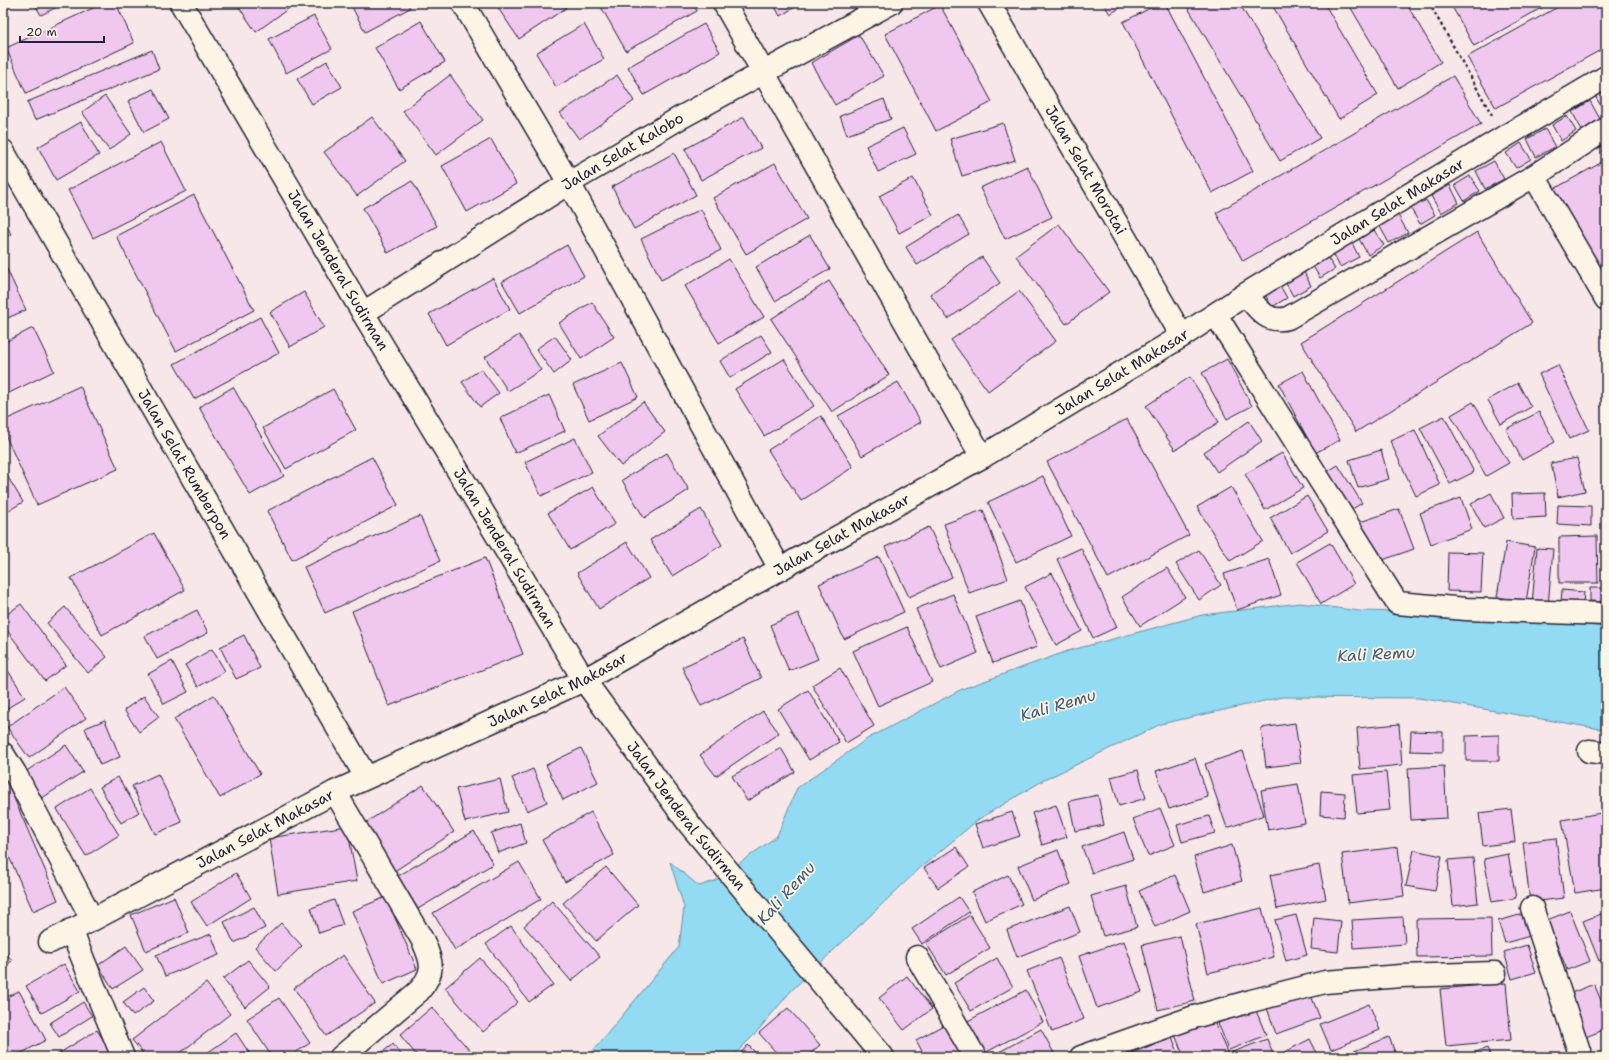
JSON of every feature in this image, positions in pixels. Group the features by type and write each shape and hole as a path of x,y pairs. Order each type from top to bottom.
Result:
{"street":[{"name":"Jalan Jenderal Sudirman","path":"180,3 584,680 690,825 883,1057"},
{"path":"463,3 569,182 780,569"},
{"path":"724,3 982,457"},
{"name":"Jalan Selat Kalobo","path":"363,312 569,182 678,119 891,3"},
{"name":"Jalan Selat Morotai","path":"989,3 1182,336"},
{"name":"Jalan Selat Makasar","path":"50,942 335,792 584,680 982,457 1182,336 1246,294 1504,137 1606,77"},
{"path":"1246,294 1264,314 1272,319 1280,320 1288,318 1534,176 1606,128"},
{"name":"Jalan Selat Rumberpon","path":"3,151 366,777"},
{"path":"1534,176 1606,299"},
{"path":"1216,315 1397,603 1466,609 1606,614"},
{"path":"3,754 15,773 92,919"},
{"path":"335,792 423,941 428,952 431,972 427,981 419,991 341,1057"},
{"path":"1532,908 1581,1057"},
{"path":"71,930 123,1057"},
{"path":"917,957 975,1057"},
{"path":"1090,1055 1194,1017 1325,982 1401,976 1496,973"}],"path":[{"path":"1429,3 1504,137"}],"water":[{"name":"Kali Remu","path":"1300,603 1359,611 1457,613 1606,627 1606,730 1419,698 1282,697 1161,724 1044,780 979,819 919,869 791,991 754,1035 732,1057 588,1057 679,947 684,907 670,862 699,886 715,881 777,836 797,788 867,739 962,689 1068,651 1202,615"}],"building":[{"path":"34,3 65,3 41,15"},
{"path":"104,3 116,3 134,43 26,93 6,48"},
{"path":"236,3 296,3 256,32"},
{"path":"350,3 407,3 410,8 365,32"},
{"path":"505,3 563,3 566,8 519,39 498,8"},
{"path":"603,3 693,3 697,11 626,51 600,5"},
{"path":"773,3 802,3 780,16"},
{"path":"1103,3 1128,3 1110,14"},
{"path":"1160,3 1165,3 1253,171 1212,193 1123,22"},
{"path":"1185,3 1239,3 1320,138 1280,161"},
{"path":"1271,3 1324,3 1378,95 1339,119"},
{"path":"1348,3 1406,3 1441,62 1398,88"},
{"path":"1450,3 1550,3 1474,46"},
{"path":"1565,3 1606,3 1606,47 1496,108 1467,57"},
{"path":"940,5 992,102 936,131 885,34"},
{"path":"314,16 332,49 286,73 269,39"},
{"path":"421,21 445,62 399,89 375,48"},
{"path":"584,24 604,59 556,87 536,53"},
{"path":"704,24 720,52 644,95 628,67"},
{"path":"859,35 884,76 835,105 811,63"},
{"path":"152,50 159,69 35,120 27,102"},
{"path":"327,61 342,87 312,104 297,79"},
{"path":"450,75 483,120 436,155 403,111"},
{"path":"617,75 634,101 579,139 560,113"},
{"path":"1453,76 1481,124 1243,261 1216,213"},
{"path":"153,89 169,119 144,132 128,101"},
{"path":"1606,89 1606,110 1604,111 1595,96"},
{"path":"105,96 131,134 109,150 82,112"},
{"path":"884,99 891,119 847,135 840,116"},
{"path":"1590,101 1600,119 1582,130 1572,112"},
{"path":"1567,116 1576,131 1561,141 1552,125"},
{"path":"372,117 405,161 357,196 324,152"},
{"path":"744,117 761,148 701,180 685,149"},
{"path":"81,122 99,155 56,180 38,147"},
{"path":"1003,123 1015,160 962,176 950,139"},
{"path":"903,128 916,154 878,172 866,146"},
{"path":"1545,129 1555,147 1536,157 1527,139"},
{"path":"491,139 516,184 467,212 442,166"},
{"path":"161,142 186,191 93,238 68,190"},
{"path":"1521,143 1531,159 1516,168 1506,153"},
{"path":"674,153 696,195 634,229 612,187"},
{"path":"1606,160 1606,279 1552,190"},
{"path":"1494,161 1504,179 1485,189 1476,171"},
{"path":"775,163 807,219 746,254 713,198"},
{"path":"1027,166 1052,217 1005,239 980,188"},
{"path":"1470,176 1480,191 1464,201 1455,185"},
{"path":"913,178 933,215 899,233 879,196"},
{"path":"412,181 437,226 388,253 363,208"},
{"path":"1450,185 1459,203 1441,213 1431,196"},
{"path":"194,195 254,310 176,351 116,236"},
{"path":"1426,200 1435,215 1420,224 1411,209"},
{"path":"701,209 721,250 661,280 641,239"},
{"path":"958,215 969,234 917,265 906,247"},
{"path":"1398,215 1408,233 1389,243 1379,225"},
{"path":"3,219 11,234 3,238"},
{"path":"1059,224 1109,292 1066,324 1016,256"},
{"path":"1374,230 1384,245 1368,255 1359,239"},
{"path":"1477,232 1532,323 1356,432 1301,342"},
{"path":"810,235 830,269 775,301 756,267"},
{"path":"1350,239 1359,257 1340,267 1331,250"},
{"path":"567,245 584,276 520,313 502,282"},
{"path":"1325,254 1335,269 1320,278 1311,263"},
{"path":"982,257 1000,283 948,319 930,294"},
{"path":"729,259 764,317 719,343 685,286"},
{"path":"5,265 26,310 3,320 3,266"},
{"path":"1302,268 1311,286 1293,296 1283,278"},
{"path":"493,278 510,309 446,345 429,314"},
{"path":"829,281 889,375 832,412 771,319"},
{"path":"1278,282 1287,298 1272,307 1263,291"},
{"path":"1019,291 1056,341 988,391 951,340"},
{"path":"304,292 324,327 290,347 270,312"},
{"path":"592,302 614,337 581,359 559,323"},
{"path":"260,317 279,353 194,399 174,364"},
{"path":"33,328 54,371 3,396 3,343"},
{"path":"519,335 541,370 508,391 485,357"},
{"path":"761,335 772,352 730,378 720,361"},
{"path":"555,336 572,360 554,374 536,349"},
{"path":"784,359 814,406 764,436 735,389"},
{"path":"1227,359 1252,406 1227,419 1202,373"},
{"path":"622,363 638,397 589,420 573,385"},
{"path":"1558,365 1589,430 1569,439 1539,374"},
{"path":"481,369 499,393 480,407 462,382"},
{"path":"1303,371 1340,440 1315,453 1279,384"},
{"path":"1190,377 1219,422 1175,450 1146,406"},
{"path":"898,382 921,422 862,456 838,416"},
{"path":"1518,383 1531,407 1501,424 1488,400"},
{"path":"80,386 118,469 37,505 3,430 3,421"},
{"path":"233,387 284,476 250,495 199,407"},
{"path":"333,389 356,430 286,469 263,428"},
{"path":"549,395 565,431 515,453 500,418"},
{"path":"643,402 665,432 621,466 598,436"},
{"path":"1473,402 1509,463 1486,476 1451,415"},
{"path":"1539,412 1555,442 1522,460 1506,429"},
{"path":"821,416 853,467 801,501 768,450"},
{"path":"1444,416 1474,472 1450,484 1420,428"},
{"path":"1127,419 1189,535 1108,578 1047,462"},
{"path":"1249,421 1262,441 1217,472 1204,452"},
{"path":"1415,430 1440,485 1416,496 1390,441"},
{"path":"575,438 592,472 541,496 525,462"},
{"path":"1381,450 1389,479 1358,488 1349,460"},
{"path":"667,453 689,490 644,518 622,480"},
{"path":"1282,453 1303,488 1265,510 1245,474"},
{"path":"372,457 398,505 292,560 267,511"},
{"path":"1577,458 1585,491 1558,497 1551,463"},
{"path":"1338,465 1362,503 1349,511 1325,473"},
{"path":"3,469 23,502 3,514"},
{"path":"1043,476 1071,536 1016,562 988,502"},
{"path":"593,487 615,524 570,550 548,513"},
{"path":"1231,487 1263,541 1230,561 1197,507"},
{"path":"1491,493 1504,518 1484,528 1471,504"},
{"path":"1545,493 1546,517 1513,519 1512,494"},
{"path":"1307,496 1328,531 1290,553 1270,518"},
{"path":"1461,498 1472,529 1431,544 1420,513"},
{"path":"1558,505 1591,506 1591,526 1557,524"},
{"path":"701,509 722,545 672,576 650,540"},
{"path":"1399,509 1414,549 1374,563 1360,522"},
{"path":"983,510 1008,579 969,593 944,524"},
{"path":"420,516 440,561 325,613 304,567"},
{"path":"929,527 952,577 909,597 885,547"},
{"path":"154,533 185,590 102,635 71,578"},
{"path":"1597,536 1598,583 1559,583 1559,537"},
{"path":"627,542 649,578 599,609 577,573"},
{"path":"1506,542 1535,547 1526,602 1497,597"},
{"path":"1330,543 1354,584 1321,604 1297,562"},
{"path":"1081,548 1117,627 1093,638 1057,559"},
{"path":"1537,548 1553,549 1548,606 1532,604"},
{"path":"1199,550 1221,585 1199,600 1176,564"},
{"path":"1448,552 1483,553 1481,592 1447,591"},
{"path":"879,557 904,612 844,639 819,584"},
{"path":"485,558 523,654 389,706 352,611"},
{"path":"1269,559 1281,595 1237,610 1224,574"},
{"path":"1167,568 1185,597 1140,626 1122,597"},
{"path":"1052,573 1082,631 1056,645 1025,587"},
{"path":"1590,588 1606,588 1606,602 1590,601"},
{"path":"1562,590 1584,592 1583,604 1561,602"},
{"path":"953,594 978,653 941,669 916,609"},
{"path":"1020,601 1037,647 993,663 976,617"},
{"path":"21,604 66,665 45,681 3,625 3,617"},
{"path":"65,607 107,657 88,673 47,623"},
{"path":"197,610 208,633 157,659 145,636"},
{"path":"798,613 818,659 789,671 770,625"},
{"path":"907,627 932,682 878,706 853,651"},
{"path":"244,635 260,668 236,679 220,647"},
{"path":"743,639 761,678 701,706 682,667"},
{"path":"3,649 9,658 3,661"},
{"path":"212,649 225,671 198,687 185,665"},
{"path":"172,661 188,692 164,704 148,674"},
{"path":"5,666 25,697 3,711 3,667"},
{"path":"840,668 874,726 846,743 812,685"},
{"path":"64,687 86,718 29,758 7,727"},
{"path":"808,690 839,742 809,760 778,709"},
{"path":"214,695 260,774 220,798 174,719"},
{"path":"144,696 159,717 139,732 124,710"},
{"path":"763,711 779,733 716,776 700,755"},
{"path":"105,720 120,757 100,765 85,728"},
{"path":"1295,723 1301,763 1266,767 1261,728"},
{"path":"1399,724 1402,765 1360,769 1357,728"},
{"path":"1411,731 1443,732 1443,752 1410,751"},
{"path":"1499,735 1499,761 1466,761 1466,736"},
{"path":"66,745 83,772 42,798 25,772"},
{"path":"581,748 598,782 563,800 546,765"},
{"path":"781,748 795,772 747,801 732,776"},
{"path":"1243,751 1264,815 1227,828 1205,764"},
{"path":"1195,758 1208,797 1169,809 1156,771"},
{"path":"1444,766 1447,818 1411,820 1408,768"},
{"path":"533,769 547,802 527,811 512,778"},
{"path":"1138,770 1146,798 1119,806 1111,777"},
{"path":"1386,772 1390,810 1357,813 1353,775"},
{"path":"158,774 182,822 155,834 132,786"},
{"path":"118,777 139,812 121,823 100,787"},
{"path":"500,779 508,812 465,822 456,789"},
{"path":"7,782 58,900 33,911 3,843 3,784"},
{"path":"1298,784 1305,823 1268,830 1261,790"},
{"path":"423,785 454,832 393,872 362,825"},
{"path":"90,788 119,835 86,856 57,809"},
{"path":"1321,791 1345,793 1344,817 1320,815"},
{"path":"1098,795 1104,825 1075,831 1069,801"},
{"path":"1056,805 1067,837 1042,845 1032,813"},
{"path":"1160,808 1175,845 1148,856 1133,819"},
{"path":"1511,809 1515,842 1483,846 1479,813"},
{"path":"591,812 614,855 565,882 542,840"},
{"path":"1012,812 1020,836 983,848 975,824"},
{"path":"1601,813 1606,842 1606,888 1575,893 1562,820"},
{"path":"1209,816 1215,833 1182,842 1177,825"},
{"path":"520,823 526,843 498,853 491,833"},
{"path":"347,826 357,881 278,894 269,838"},
{"path":"474,831 493,864 418,909 398,876"},
{"path":"1124,832 1133,859 1092,873 1082,847"},
{"path":"1556,838 1564,898 1530,902 1523,842"},
{"path":"1232,845 1242,881 1204,892 1194,857"},
{"path":"956,847 969,867 938,888 924,868"},
{"path":"1398,847 1404,896 1348,903 1342,854"},
{"path":"1058,850 1071,884 1032,900 1018,866"},
{"path":"1414,850 1442,856 1435,891 1406,886"},
{"path":"1508,854 1516,898 1492,902 1484,859"},
{"path":"1473,858 1478,903 1453,906 1448,860"},
{"path":"519,862 541,899 455,950 433,913"},
{"path":"1319,865 1326,899 1277,909 1270,875"},
{"path":"606,867 638,905 596,941 563,903"},
{"path":"236,873 251,898 207,926 191,902"},
{"path":"1008,875 1022,904 985,921 972,892"},
{"path":"1175,875 1190,911 1155,927 1139,891"},
{"path":"1126,886 1137,927 1103,936 1091,896"},
{"path":"174,897 189,933 146,951 131,915"},
{"path":"386,897 417,969 383,984 352,911"},
{"path":"959,897 969,912 922,944 912,929"},
{"path":"334,900 343,925 319,933 311,908"},
{"path":"552,901 600,957 571,981 524,926"},
{"path":"1070,906 1080,932 1017,957 1007,930"},
{"path":"254,907 265,928 234,943 224,922"},
{"path":"1262,908 1274,957 1208,973 1196,924"},
{"path":"1570,911 1590,961 1567,970 1547,920"},
{"path":"1606,912 1606,958 1599,961 1583,921"},
{"path":"1523,914 1530,936 1505,943 1498,921"},
{"path":"970,915 990,948 946,975 926,943"},
{"path":"1296,915 1307,955 1286,961 1275,920"},
{"path":"1403,917 1405,944 1354,948 1352,920"},
{"path":"1314,918 1341,921 1338,952 1311,949"},
{"path":"1491,918 1492,956 1417,957 1416,919"},
{"path":"281,923 302,946 276,971 255,947"},
{"path":"511,926 553,985 529,1002 486,944"},
{"path":"211,934 219,955 165,976 156,955"},
{"path":"1180,936 1195,1001 1158,1010 1142,945"},
{"path":"1124,941 1142,992 1097,1008 1079,956"},
{"path":"1527,945 1536,972 1512,979 1504,952"},
{"path":"126,946 143,970 113,989 98,965"},
{"path":"3,948 12,961 3,967"},
{"path":"343,955 375,1003 326,1036 294,988"},
{"path":"480,958 518,1002 483,1032 445,988"},
{"path":"997,958 1013,987 971,1011 954,983"},
{"path":"1059,958 1084,1019 1052,1032 1027,971"},
{"path":"248,960 270,987 245,1007 223,979"},
{"path":"64,964 80,991 42,1013 26,986"},
{"path":"907,976 932,1009 904,1030 879,998"},
{"path":"206,983 230,1014 175,1057 146,1057 132,1040"},
{"path":"1506,983 1511,1040 1446,1046 1440,989"},
{"path":"1594,984 1606,1012 1606,1029 1583,1038 1566,995"},
{"path":"144,987 154,1001 133,1016 123,1002"},
{"path":"1026,990 1043,1022 981,1055 964,1023"},
{"path":"19,991 46,1040 14,1057 3,1057 3,999"},
{"path":"1310,993 1320,1018 1276,1034 1267,1008"},
{"path":"279,998 310,1043 289,1057 272,1057 247,1019"},
{"path":"83,1002 92,1016 59,1037 50,1023"},
{"path":"1369,1004 1380,1030 1331,1050 1320,1024"},
{"path":"432,1007 471,1052 465,1057 418,1057 400,1035"},
{"path":"788,1008 820,1045 806,1057 780,1057 759,1033"},
{"path":"1255,1008 1266,1035 1229,1050 1218,1023"},
{"path":"1213,1019 1229,1057 1184,1057 1175,1035"},
{"path":"949,1022 966,1054 960,1057 925,1057 916,1040"},
{"path":"1041,1029 1056,1057 990,1057"},
{"path":"97,1030 114,1057 53,1057"},
{"path":"236,1033 252,1057 201,1057"},
{"path":"1172,1037 1180,1057 1122,1057"},
{"path":"1389,1037 1397,1057 1348,1057 1347,1054"},
{"path":"1267,1039 1274,1057 1232,1057 1230,1053"},
{"path":"1310,1039 1319,1057 1280,1057 1279,1055"},
{"path":"393,1044 403,1057 376,1057"},
{"path":"748,1045 760,1057 737,1057"},
{"path":"1487,1048 1491,1057 1462,1057"}]}
